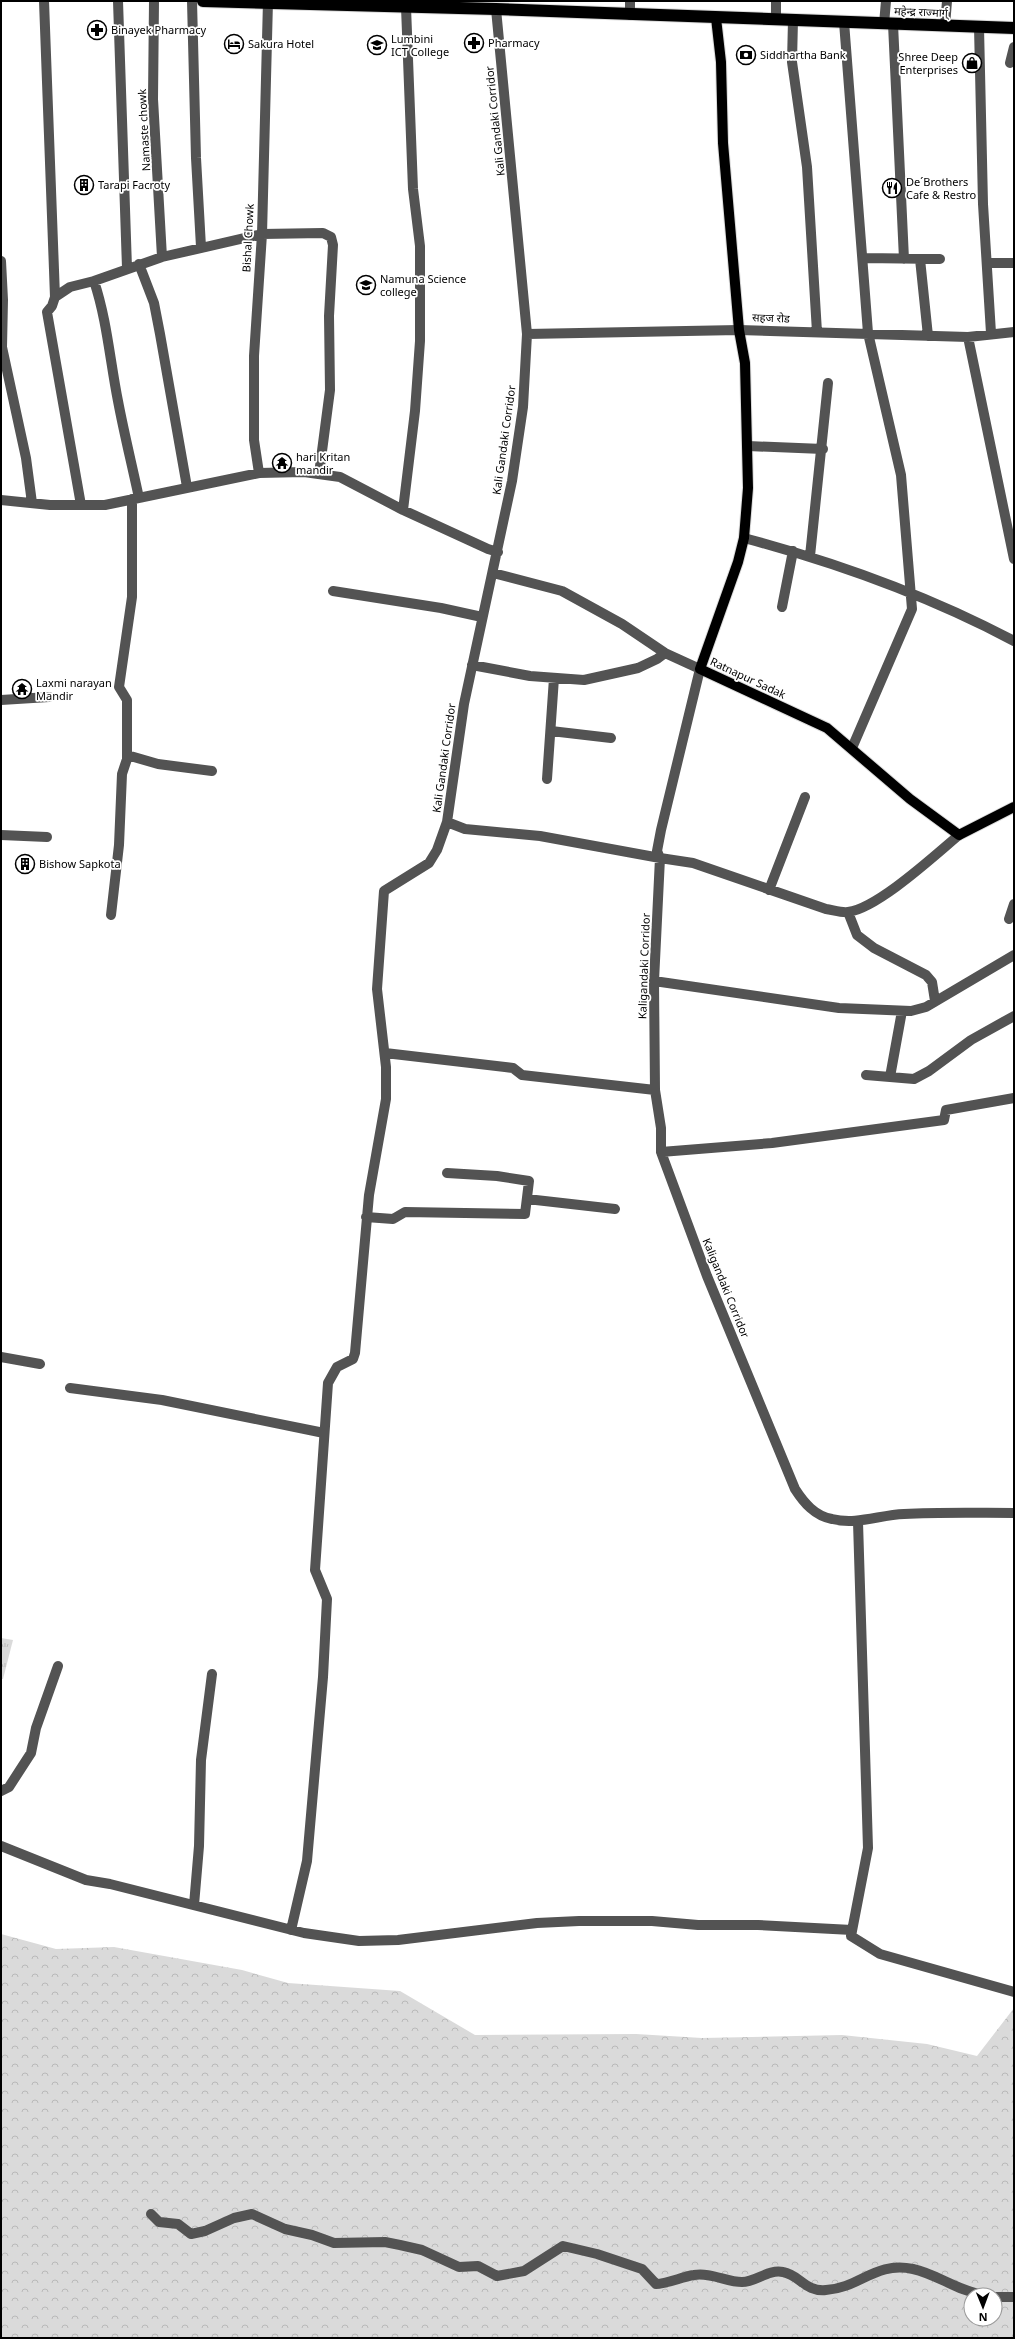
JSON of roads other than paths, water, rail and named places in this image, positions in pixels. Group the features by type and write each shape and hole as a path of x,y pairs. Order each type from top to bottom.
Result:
{"highway":[{"name":"महेन्द्र राज्मार्ग्","path":"203,1 400,5 427,4 496,9 630,15 1014,28"}],"main road":[{"name":"Ratnapur Sadak","path":"716,18 721,62 723,144 739,330 745,363 748,488 744,538 738,562 700,669 827,728 910,799 959,835"},
{"path":"959,835 1014,807"}],"street":[{"path":"44,1 55,298 52,306 47,312 81,505"},
{"path":"118,1 127,268"},
{"name":"Namaste chowk","path":"154,1 153,99 162,257"},
{"path":"192,1 196,158 201,247"},
{"path":"630,1 630,15"},
{"path":"776,1 776,20"},
{"path":"886,1 889,24 904,259"},
{"path":"945,26 948,1"},
{"name":"Bishal Chowk","path":"258,473 254,440 254,356 262,234 268,2"},
{"path":"400,5 413,189 420,246 420,333 415,411 403,510"},
{"name":"Kali Gandaki Corridor","path":"385,1053 377,989 384,891 429,863 437,850 447,822 464,704 482,617 498,552 512,481 522,407 527,334 496,9"},
{"path":"793,20 792,62 806,167 817,332"},
{"path":"844,22 868,333 901,475 912,609 852,748"},
{"path":"979,27 983,204 988,263 991,333"},
{"path":"1010,63 1014,47"},
{"path":"55,298 70,287 94,281 139,264 162,257 194,251 201,247 262,234 323,233 331,237 333,245 329,316 330,390 319,474"},
{"path":"863,258 940,259"},
{"path":"920,259 928,336"},
{"path":"1,261 3,300 2,347 26,458 32,503"},
{"path":"988,263 1014,263"},
{"path":"139,264 154,303 168,372 187,487"},
{"path":"94,281 99,296 114,369 118,401 136,498 132,597 119,687 127,700 127,755 122,774 119,845 111,915"},
{"name":"सहज रोड","path":"527,334 739,330 968,337 991,333 1014,332"},
{"path":"968,337 1014,559"},
{"path":"810,556 823,449 828,384"},
{"path":"748,446 823,449"},
{"path":"1,500 81,505 105,504 258,473 304,472 340,477 403,510 488,550 498,552"},
{"path":"744,538 810,556 911,594 962,614 1014,641"},
{"path":"782,607 793,551"},
{"path":"493,572 562,591 622,624 665,653 700,669"},
{"path":"333,591 441,608 482,617"},
{"path":"472,665 554,678 584,680 638,668 657,659 665,653"},
{"name":"Kaligandaki Corridor","path":"700,669 657,851 660,858 654,981 655,1090 661,1128 661,1152 707,1276 795,1489 802,1501 815,1513 831,1519 858,1522 902,1514 1014,1513"},
{"path":"547,779 554,678"},
{"path":"1,700 49,697"},
{"path":"551,731 611,738"},
{"path":"127,755 158,764 212,771"},
{"path":"769,890 805,797"},
{"path":"447,822 465,829 540,836 693,863 826,909 848,912 872,902 904,881 959,835"},
{"path":"1,835 47,837"},
{"path":"1009,919 1014,904"},
{"path":"848,912 857,935 868,944 926,975 932,982 935,1001"},
{"path":"654,981 839,1008 902,1011 926,1007 1014,955"},
{"path":"890,1077 902,1011"},
{"path":"866,1075 914,1079 923,1075 971,1040 1014,1016"},
{"path":"291,1930 307,1862 323,1677 326,1599 315,1570 328,1383 337,1367 353,1359 355,1353 366,1217 386,1099 385,1053 513,1068 522,1075 655,1090"},
{"path":"661,1152 772,1142 944,1120 946,1110 1014,1098"},
{"path":"366,1217 393,1219 405,1212 524,1214 529,1181 497,1176 447,1173"},
{"path":"527,1199 614,1209"},
{"path":"1,1357 40,1364"},
{"path":"70,1388 162,1400 324,1433"},
{"path":"858,1522 868,1848 851,1936 880,1954 1014,1992"},
{"path":"1,1791 9,1787 31,1754 36,1728 58,1666"},
{"path":"194,1905 199,1846 201,1760 212,1674"},
{"path":"1,1846 86,1880 110,1884 291,1930 358,1941 376,1941 537,1923 579,1921 652,1921 698,1925 758,1925 852,1930"},
{"path":"151,2214 159,2222 178,2224 191,2234 205,2231 234,2218 252,2214 285,2229 312,2235 334,2243 385,2242 400,2245 422,2250 459,2267 478,2266 498,2276 524,2271 563,2246 597,2254 642,2269 656,2284 670,2283 695,2274 743,2283 770,2273 782,2272 792,2275 799,2282 815,2290 828,2290 847,2285 884,2268 896,2268 914,2269 963,2290"},
{"path":"1003,2297 1014,2296"}],"place":[{"name":"Binayek Pharmacy","path":"97,30"},
{"name":"Pharmacy","path":"474,43"},
{"name":"Sakura Hotel","path":"234,44"},
{"name":"Lumbini ICT College","path":"377,45"},
{"name":"Siddhartha Bank","path":"746,55"},
{"name":"Shree Deep Enterprises","path":"972,63"},
{"name":"Tarapi Facroty","path":"84,185"},
{"name":"De´Brothers Cafe & Restro","path":"892,188"},
{"name":"Namuna Science college","path":"366,285"},
{"name":"hari Kritan mandir","path":"282,463"},
{"name":"Laxmi narayan Mandir","path":"22,689"},
{"name":"Bishow Sapkota","path":"25,864"}]}
